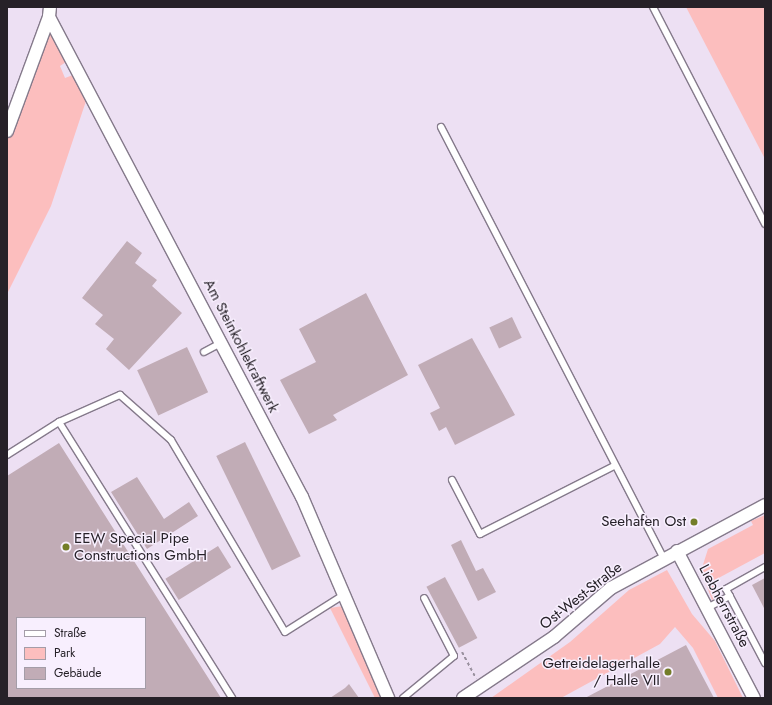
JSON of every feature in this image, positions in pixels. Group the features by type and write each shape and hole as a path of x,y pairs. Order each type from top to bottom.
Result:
{"street":[{"name":"Am Steinkohlekraftwerk","path":"7,131 50,12"},
{"name":"Am Steinkohlekraftwerk","path":"50,12 302,497 345,594 388,698"},
{"name":"Ost-West-Straße","path":"472,694 554,637 611,588 664,558 765,505"},
{"name":"Liebherrstraße","path":"677,551 754,698"}],"lane":[{"path":"653,7 765,224"},
{"path":"441,127 614,466 664,558"},
{"path":"204,352 221,343"},
{"path":"7,455 59,422 120,395 171,440 285,632 345,594"},
{"path":"59,422 232,698"},
{"path":"452,480 480,534 614,466"},
{"path":"765,567 726,589 765,662"},
{"path":"706,608 730,596"},
{"path":"403,698 454,656 424,598"}],"path":[{"path":"454,656 462,652 472,694"}],"green space":[{"path":"686,7 765,7 765,159"},
{"path":"52,30 66,62 60,66 65,78 73,75 88,95 51,206 7,294 7,140 46,31"},
{"path":"765,515 765,553 713,581 720,595 712,600 701,571 708,549 753,525 751,521"},
{"path":"667,570 692,614 715,641 743,698 718,698 693,648 675,627 660,644 561,698 491,698 570,642 629,590"},
{"path":"343,606 383,698 375,698 330,608"}],"building":[{"path":"127,241 142,253 135,263 157,280 152,286 182,313 129,370 106,349 114,339 95,324 103,315 82,298"},
{"path":"366,293 408,375 333,415 337,420 309,434 280,380 316,362 299,329"},
{"path":"512,317 522,338 499,348 489,328"},
{"path":"472,338 515,415 455,445 446,427 439,431 430,413 440,408 418,365"},
{"path":"187,347 208,392 158,416 137,370"},
{"path":"245,442 301,556 272,570 216,456"},
{"name":"EEW Special Pipe Constructions GmbH","path":"59,443 221,698 7,698 7,476"},
{"path":"137,477 164,519 189,502 198,516 147,549 111,492"},
{"path":"461,540 476,571 483,568 496,592 478,601 451,545"},
{"path":"218,546 231,567 179,600 165,579"},
{"path":"445,577 477,638 459,648 426,587"},
{"path":"765,578 765,610 752,585"},
{"name":"Getreidelagerhalle / Halle VII","path":"686,645 714,698 585,698"},
{"path":"349,684 359,698 330,698 345,688"}],"place":[{"name":"Seehafen Ost","path":"694,522"},
{"name":"EEW Special Pipe Constructions GmbH","path":"66,547"},
{"name":"Getreidelagerhalle / Halle VII","path":"668,672"}]}
